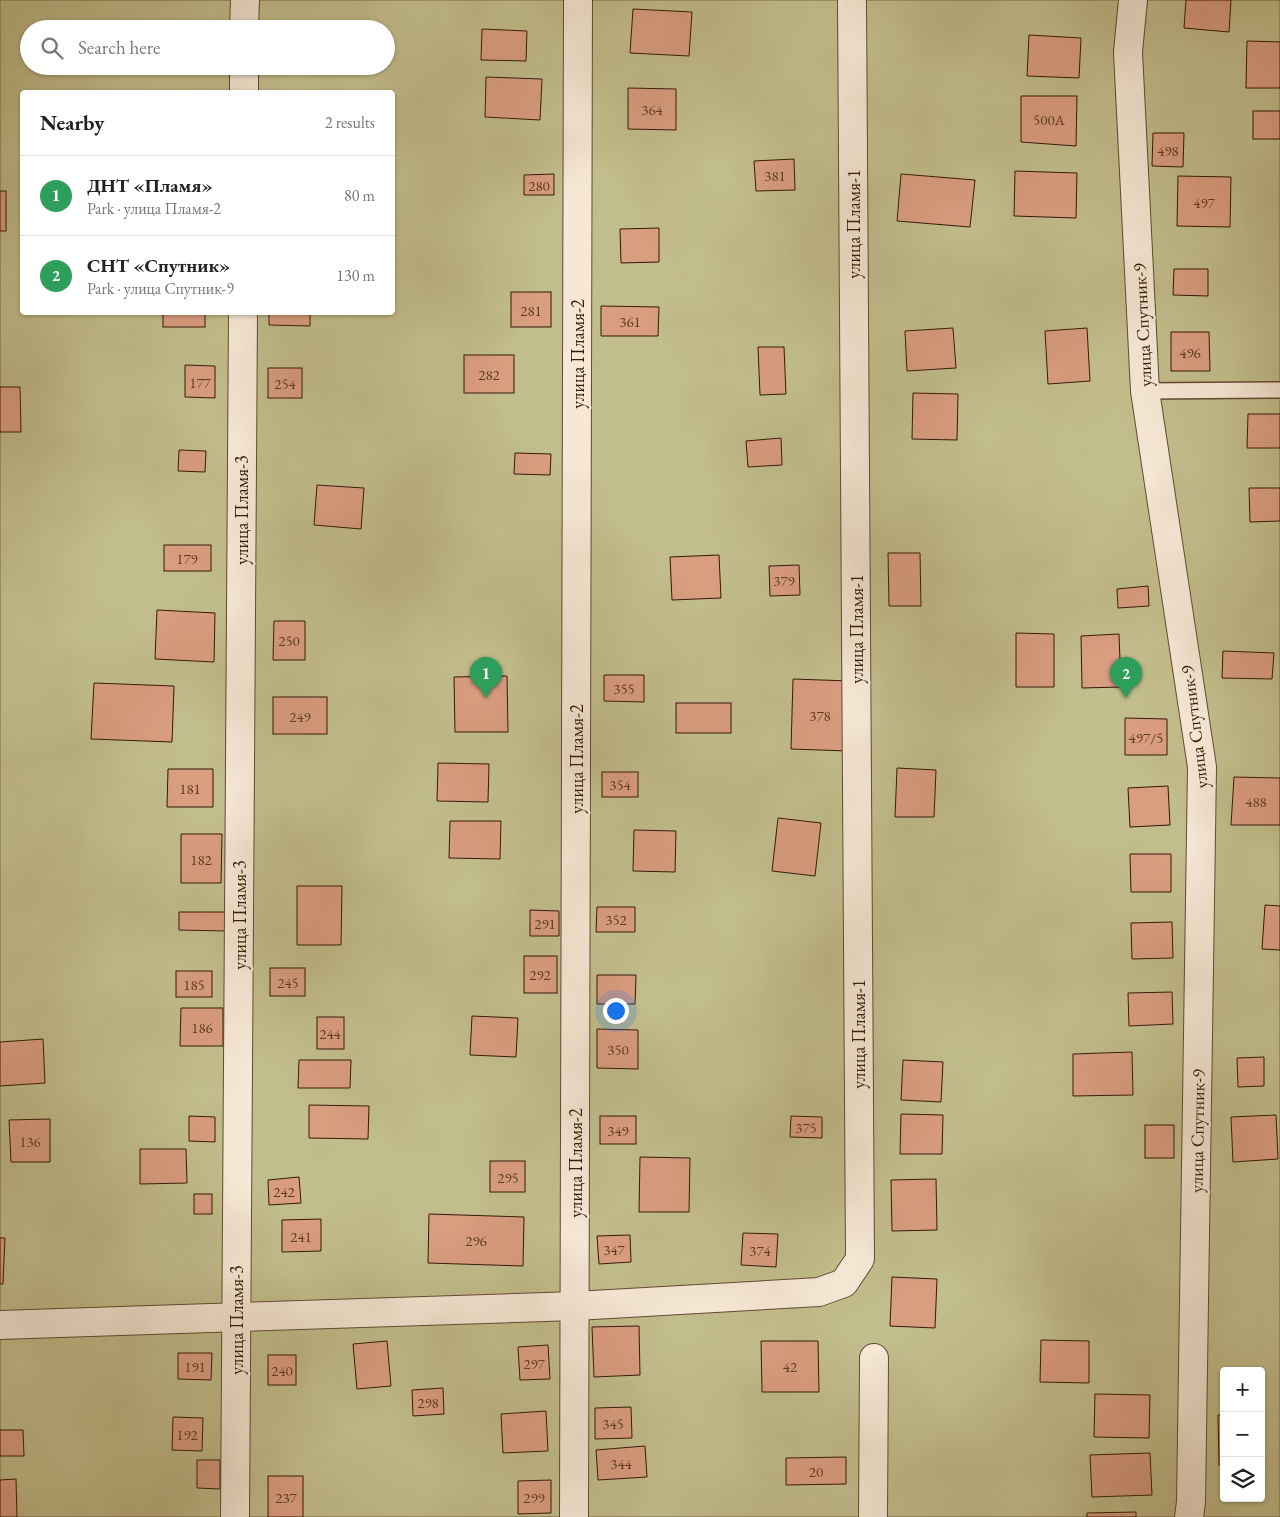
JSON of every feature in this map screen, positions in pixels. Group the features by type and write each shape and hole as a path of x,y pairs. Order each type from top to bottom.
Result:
{"street":[{"path":"244,0 244,20"},
{"name":"улица Пламя-2","path":"574,1517 578,0"},
{"name":"улица Пламя-1","path":"575,1306 819,1292 844,1283 860,1259 852,0"},
{"name":"улица Спутник-9","path":"1133,0 1128,52 1145,391 1202,767 1191,1502 1189,1517"},
{"path":"244,75 244,90"},
{"name":"улица Пламя-3","path":"235,1517 243,315"},
{"path":"0,1325 575,1306"},
{"path":"873,1517 874,1358"}],"lane":[{"path":"1145,391 1280,390"}],"shaded area":[{"path":"0,0 1280,0 1280,1517 0,1517"}],"building":[{"path":"1186,0 1231,0 1229,32 1184,28"},
{"path":"633,9 692,12 689,56 630,53"},
{"path":"482,29 527,31 526,61 481,60"},
{"path":"1029,35 1081,38 1079,78 1027,76"},
{"path":"1247,41 1280,42 1280,88 1246,88"},
{"path":"486,77 542,79 540,120 485,117"},
{"path":"628,88 676,89 676,130 628,129"},
{"path":"1021,96 1077,96 1076,146 1021,142"},
{"path":"1253,111 1280,111 1280,139 1253,139"},
{"path":"1153,133 1184,133 1183,167 1152,166"},
{"path":"794,159 795,190 756,191 754,161"},
{"path":"1015,171 1077,173 1076,218 1014,216"},
{"path":"554,174 554,195 524,195 524,175"},
{"path":"901,174 975,180 970,227 897,221"},
{"path":"1178,176 1231,177 1230,227 1177,226"},
{"path":"0,191 6,191 6,231 0,231"},
{"path":"659,228 659,262 621,263 620,229"},
{"path":"1174,269 1208,269 1208,296 1173,295"},
{"path":"511,292 551,292 551,327 511,327"},
{"path":"601,306 659,307 658,336 601,336"},
{"path":"163,315 205,315 205,327 163,327"},
{"path":"269,315 310,315 310,326 269,325"},
{"path":"953,328 956,368 907,371 905,331"},
{"path":"1087,328 1090,381 1048,384 1045,331"},
{"path":"1171,332 1209,332 1210,371 1171,371"},
{"path":"758,347 784,347 786,394 760,395"},
{"path":"464,355 514,355 514,393 464,393"},
{"path":"185,365 215,366 215,398 185,397"},
{"path":"268,368 302,368 302,398 268,398"},
{"path":"0,387 20,387 21,432 0,432"},
{"path":"913,393 958,394 957,440 912,439"},
{"path":"1248,414 1280,414 1280,448 1247,448"},
{"path":"781,438 782,465 748,467 746,441"},
{"path":"179,450 206,451 205,472 178,471"},
{"path":"515,453 551,454 550,475 514,474"},
{"path":"317,485 364,488 361,529 314,525"},
{"path":"1249,488 1280,488 1280,521 1250,522"},
{"path":"164,545 211,545 211,571 164,571"},
{"path":"888,553 920,553 921,606 889,606"},
{"path":"719,555 721,598 672,600 670,557"},
{"path":"799,565 800,595 770,596 769,566"},
{"path":"1148,586 1149,606 1118,608 1117,589"},
{"path":"157,610 215,613 214,662 155,659"},
{"path":"274,621 305,621 305,660 273,660"},
{"path":"1016,633 1054,634 1054,687 1016,687"},
{"path":"1119,634 1121,687 1082,688 1081,636"},
{"path":"1223,651 1274,653 1272,679 1222,678"},
{"path":"604,675 644,675 644,702 604,701"},
{"path":"507,676 508,732 455,732 454,677"},
{"path":"793,679 850,681 848,751 791,749"},
{"path":"94,683 174,686 172,742 91,739"},
{"path":"273,697 327,697 327,734 273,734"},
{"path":"676,703 731,703 731,733 676,733"},
{"path":"1125,718 1167,719 1167,755 1125,755"},
{"path":"438,763 489,764 488,802 437,801"},
{"path":"897,768 936,770 934,817 895,817"},
{"path":"168,769 213,769 213,807 167,807"},
{"path":"602,772 638,772 638,797 602,797"},
{"path":"1234,777 1280,778 1280,825 1231,825"},
{"path":"1168,786 1170,825 1130,827 1128,788"},
{"path":"778,818 821,823 815,876 772,871"},
{"path":"450,821 501,821 500,859 449,858"},
{"path":"634,830 676,831 675,872 633,871"},
{"path":"181,834 222,834 221,883 181,883"},
{"path":"1130,854 1171,854 1171,892 1131,892"},
{"path":"297,886 342,886 341,945 297,945"},
{"path":"1265,905 1280,906 1280,950 1262,949"},
{"path":"597,907 635,907 635,932 596,932"},
{"path":"530,910 559,911 559,936 530,936"},
{"path":"179,912 227,912 227,931 179,930"},
{"path":"1172,922 1173,958 1132,959 1131,923"},
{"path":"524,956 557,956 557,993 524,993"},
{"path":"270,968 305,968 305,996 270,996"},
{"path":"176,971 212,971 212,997 176,997"},
{"path":"597,975 636,975 635,1004 597,1004"},
{"path":"1172,992 1173,1024 1129,1026 1128,993"},
{"path":"181,1008 223,1008 223,1046 180,1046"},
{"path":"472,1016 518,1018 516,1057 470,1055"},
{"path":"317,1017 344,1017 344,1049 317,1049"},
{"path":"597,1029 638,1030 638,1069 597,1068"},
{"path":"43,1039 45,1083 0,1086 0,1042"},
{"path":"1132,1052 1133,1095 1073,1096 1073,1054"},
{"path":"1264,1057 1264,1086 1238,1087 1237,1058"},
{"path":"299,1060 351,1060 350,1088 298,1088"},
{"path":"903,1060 943,1062 941,1102 901,1100"},
{"path":"309,1105 369,1106 368,1139 309,1138"},
{"path":"901,1114 943,1115 942,1154 900,1154"},
{"path":"1276,1115 1278,1159 1233,1162 1231,1117"},
{"path":"189,1116 215,1117 215,1142 189,1141"},
{"path":"600,1116 636,1116 636,1144 600,1144"},
{"path":"791,1116 822,1117 822,1138 790,1137"},
{"path":"50,1119 50,1162 11,1162 9,1120"},
{"path":"1145,1125 1174,1125 1174,1158 1145,1158"},
{"path":"140,1149 186,1149 187,1183 140,1184"},
{"path":"640,1157 690,1158 689,1212 639,1212"},
{"path":"490,1161 525,1161 525,1192 490,1192"},
{"path":"299,1177 301,1203 269,1205 268,1180"},
{"path":"936,1179 937,1230 892,1231 891,1180"},
{"path":"194,1194 212,1194 212,1214 194,1214"},
{"path":"429,1214 524,1217 523,1266 428,1263"},
{"path":"321,1219 321,1251 282,1252 282,1220"},
{"path":"743,1233 778,1234 776,1267 741,1265"},
{"path":"630,1235 631,1262 599,1264 597,1236"},
{"path":"0,1238 5,1238 3,1284 0,1284"},
{"path":"892,1277 937,1279 935,1328 890,1326"},
{"path":"639,1326 640,1375 594,1377 592,1327"},
{"path":"1041,1340 1089,1341 1089,1383 1040,1382"},
{"path":"387,1341 391,1386 357,1389 353,1344"},
{"path":"761,1341 818,1341 819,1392 762,1392"},
{"path":"548,1345 550,1379 520,1380 518,1347"},
{"path":"178,1353 212,1353 211,1380 178,1379"},
{"path":"268,1355 296,1355 296,1385 268,1385"},
{"path":"443,1388 444,1414 413,1416 412,1390"},
{"path":"1095,1394 1150,1395 1149,1438 1094,1437"},
{"path":"631,1407 632,1438 595,1439 595,1408"},
{"path":"546,1411 548,1451 503,1453 501,1414"},
{"path":"1218,1415 1220,1415 1220,1465"},
{"path":"173,1417 203,1418 202,1451 172,1450"},
{"path":"0,1430 23,1430 24,1456 0,1456"},
{"path":"645,1446 647,1477 598,1480 596,1450"},
{"path":"1150,1453 1152,1495 1092,1497 1090,1455"},
{"path":"846,1457 846,1484 786,1485 786,1458"},
{"path":"197,1460 220,1460 220,1489 197,1488"},
{"path":"268,1476 303,1476 303,1517 268,1517"},
{"path":"16,1479 17,1517 0,1517 0,1480"},
{"path":"551,1480 551,1513 518,1514 518,1481"},
{"path":"1136,1512 1136,1517 1087,1517 1087,1513"}],"place":[{"name":"ДНТ «Пламя»","path":"486,698"},
{"name":"СНТ «Спутник»","path":"1126,698"}]}
